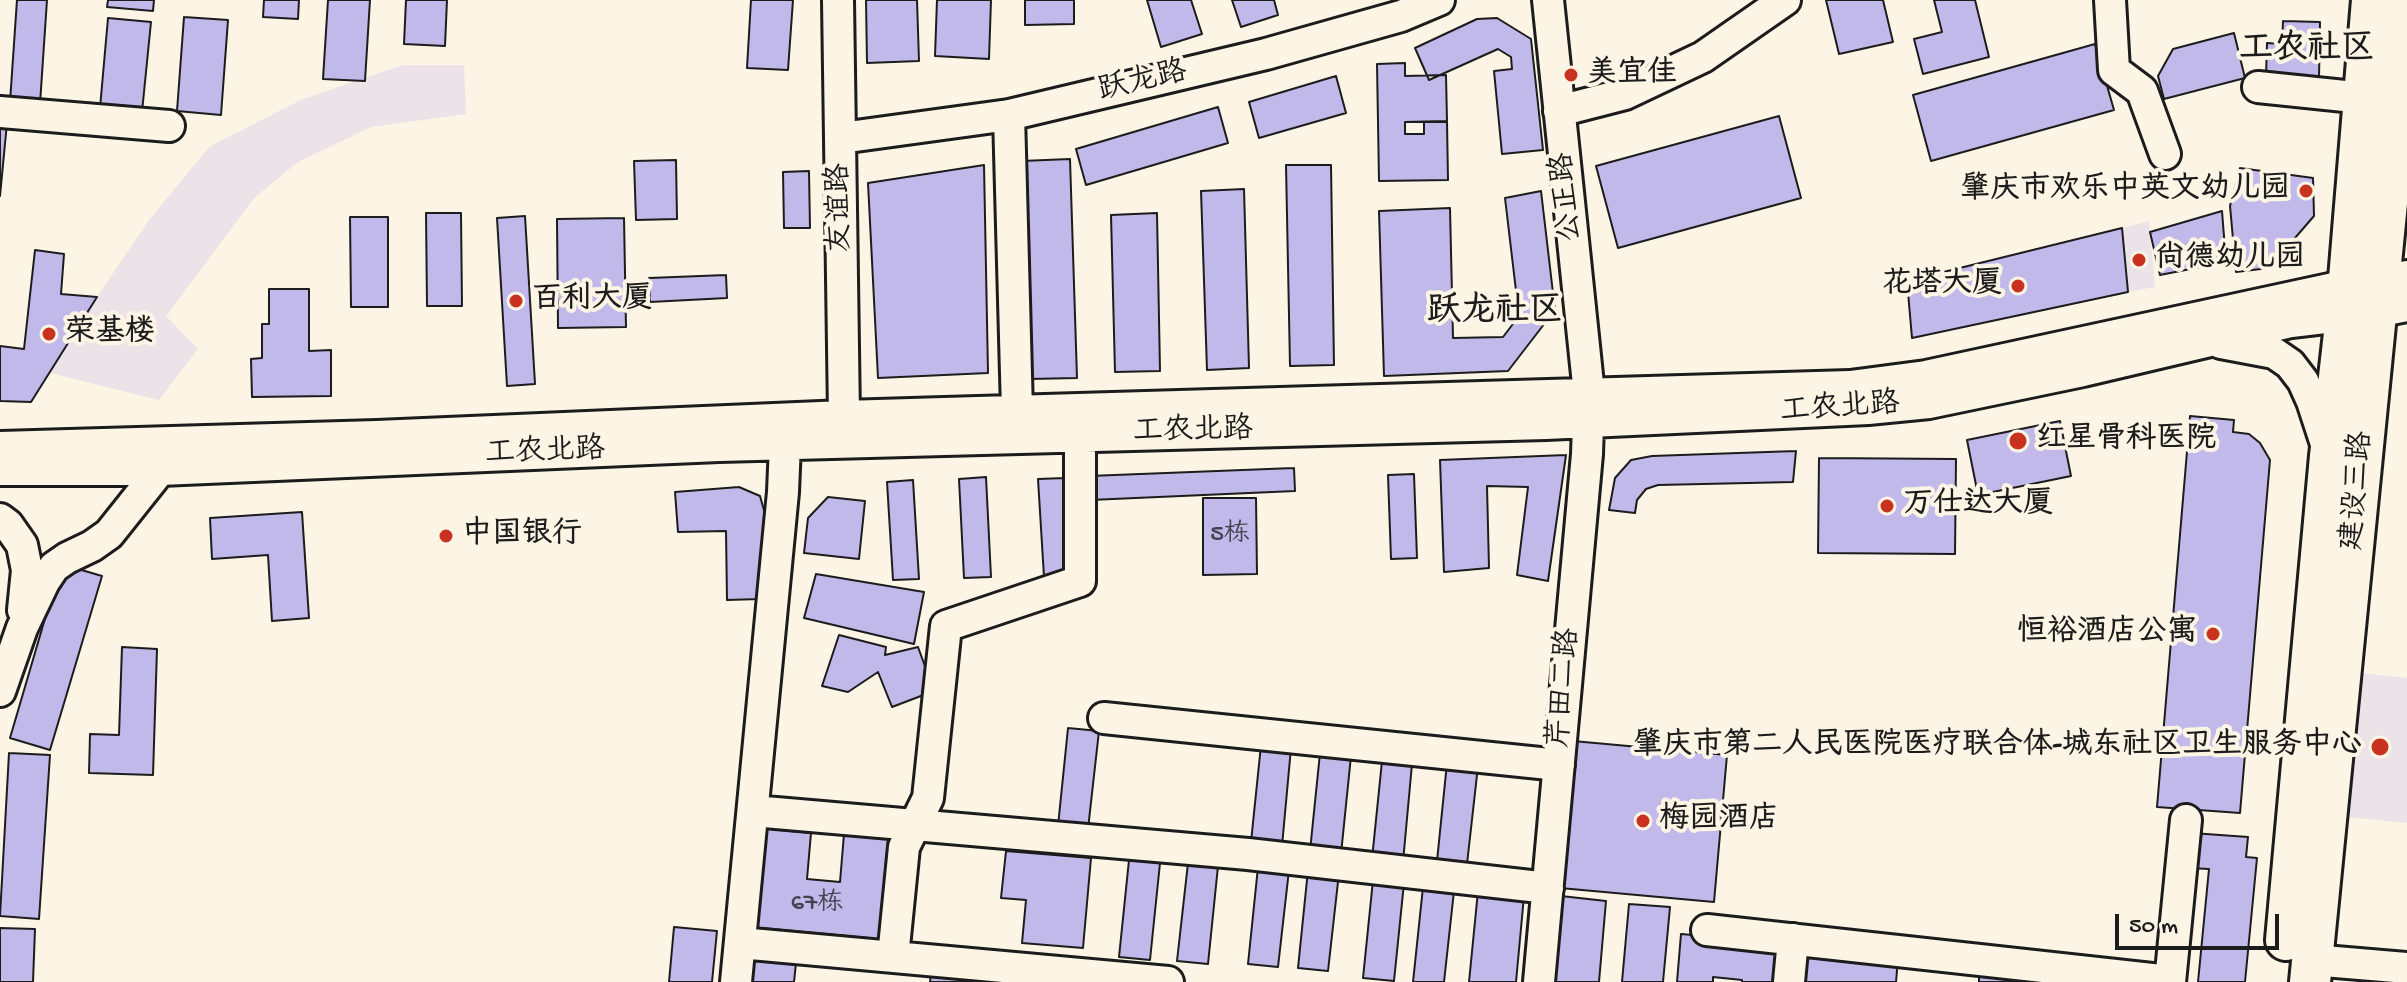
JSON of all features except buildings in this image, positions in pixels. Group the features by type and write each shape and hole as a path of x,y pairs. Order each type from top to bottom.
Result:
{"main road":[{"name":"建设三路","path":"2301,975 2346,457 2377,296 2380,100 2372,0"},
{"name":"建设三路","path":"2380,100 2407,0"}],"street":[{"name":"友谊路","path":"838,0 844,416"},
{"name":"跃龙路","path":"841,138 1009,115 1266,54 1401,16 1439,0"},
{"name":"公正路","path":"1548,0 1588,408"},
{"path":"1559,111 1625,94 1703,57 1785,0"},
{"path":"2110,0 2114,70 2142,91 2165,154"},
{"path":"2258,87 2380,100 2407,141"},
{"path":"0,112 169,126"},
{"path":"1009,115 1017,411"},
{"name":"工农北路","path":"0,447 1017,411 1868,409 1929,403 2083,371 2291,322 2377,296"},
{"name":"工农北路","path":"0,470 160,470 785,444 1080,436 1588,408 1850,386 1926,376 2377,296"},
{"path":"2203,341 2274,353 2290,364 2346,457"},
{"name":"芹田二路","path":"1539,982 1587,454 1588,408"},
{"path":"893,957 904,847 928,798 946,626 1080,581 1080,436"},
{"path":"736,982 785,444"},
{"path":"0,691 22,628 54,567 109,534 160,470"},
{"path":"0,519 22,545 27,570 22,628"},
{"path":"1104,718 1559,765"},
{"path":"753,811 1248,854 1548,888"},
{"path":"1707,930 2048,975 2170,982 2186,820"},
{"path":"1789,982 1793,939"},
{"path":"740,943 1168,982"},
{"path":"2301,975 2407,968"}],"shaded area":[{"path":"403,65 464,65 466,114 371,127 298,162 254,198 166,316 198,349 159,400 50,373 80,322 149,220 210,146 303,99"},
{"name":"尚德幼儿园","path":"2149,221 2155,287 2128,292 2122,228"},
{"name":"肇庆市第二人民医院医疗联合体-城东社区卫生服务中心","path":"2360,673 2407,678 2407,823 2346,817"}],"place":[{"name":"美宜佳","path":"1571,75"},
{"name":"肇庆市欢乐中英文幼儿园","path":"2306,191"},
{"name":"尚德幼儿园","path":"2139,260"},
{"name":"花塔大厦","path":"2018,286"},
{"name":"百利大厦","path":"516,301"},
{"name":"荣基楼","path":"49,334"},
{"name":"红星骨科医院","path":"2018,441"},
{"name":"万仕达大厦","path":"1887,506"},
{"name":"中国银行","path":"446,536"},
{"name":"恒裕酒店公寓","path":"2213,634"},
{"name":"肇庆市第二人民医院医疗联合体-城东社区卫生服务中心","path":"2380,747"},
{"name":"梅园酒店","path":"1643,821"}],"district":[{"name":"工农社区","path":"2307,52"},
{"name":"跃龙社区","path":"1495,314"}]}
